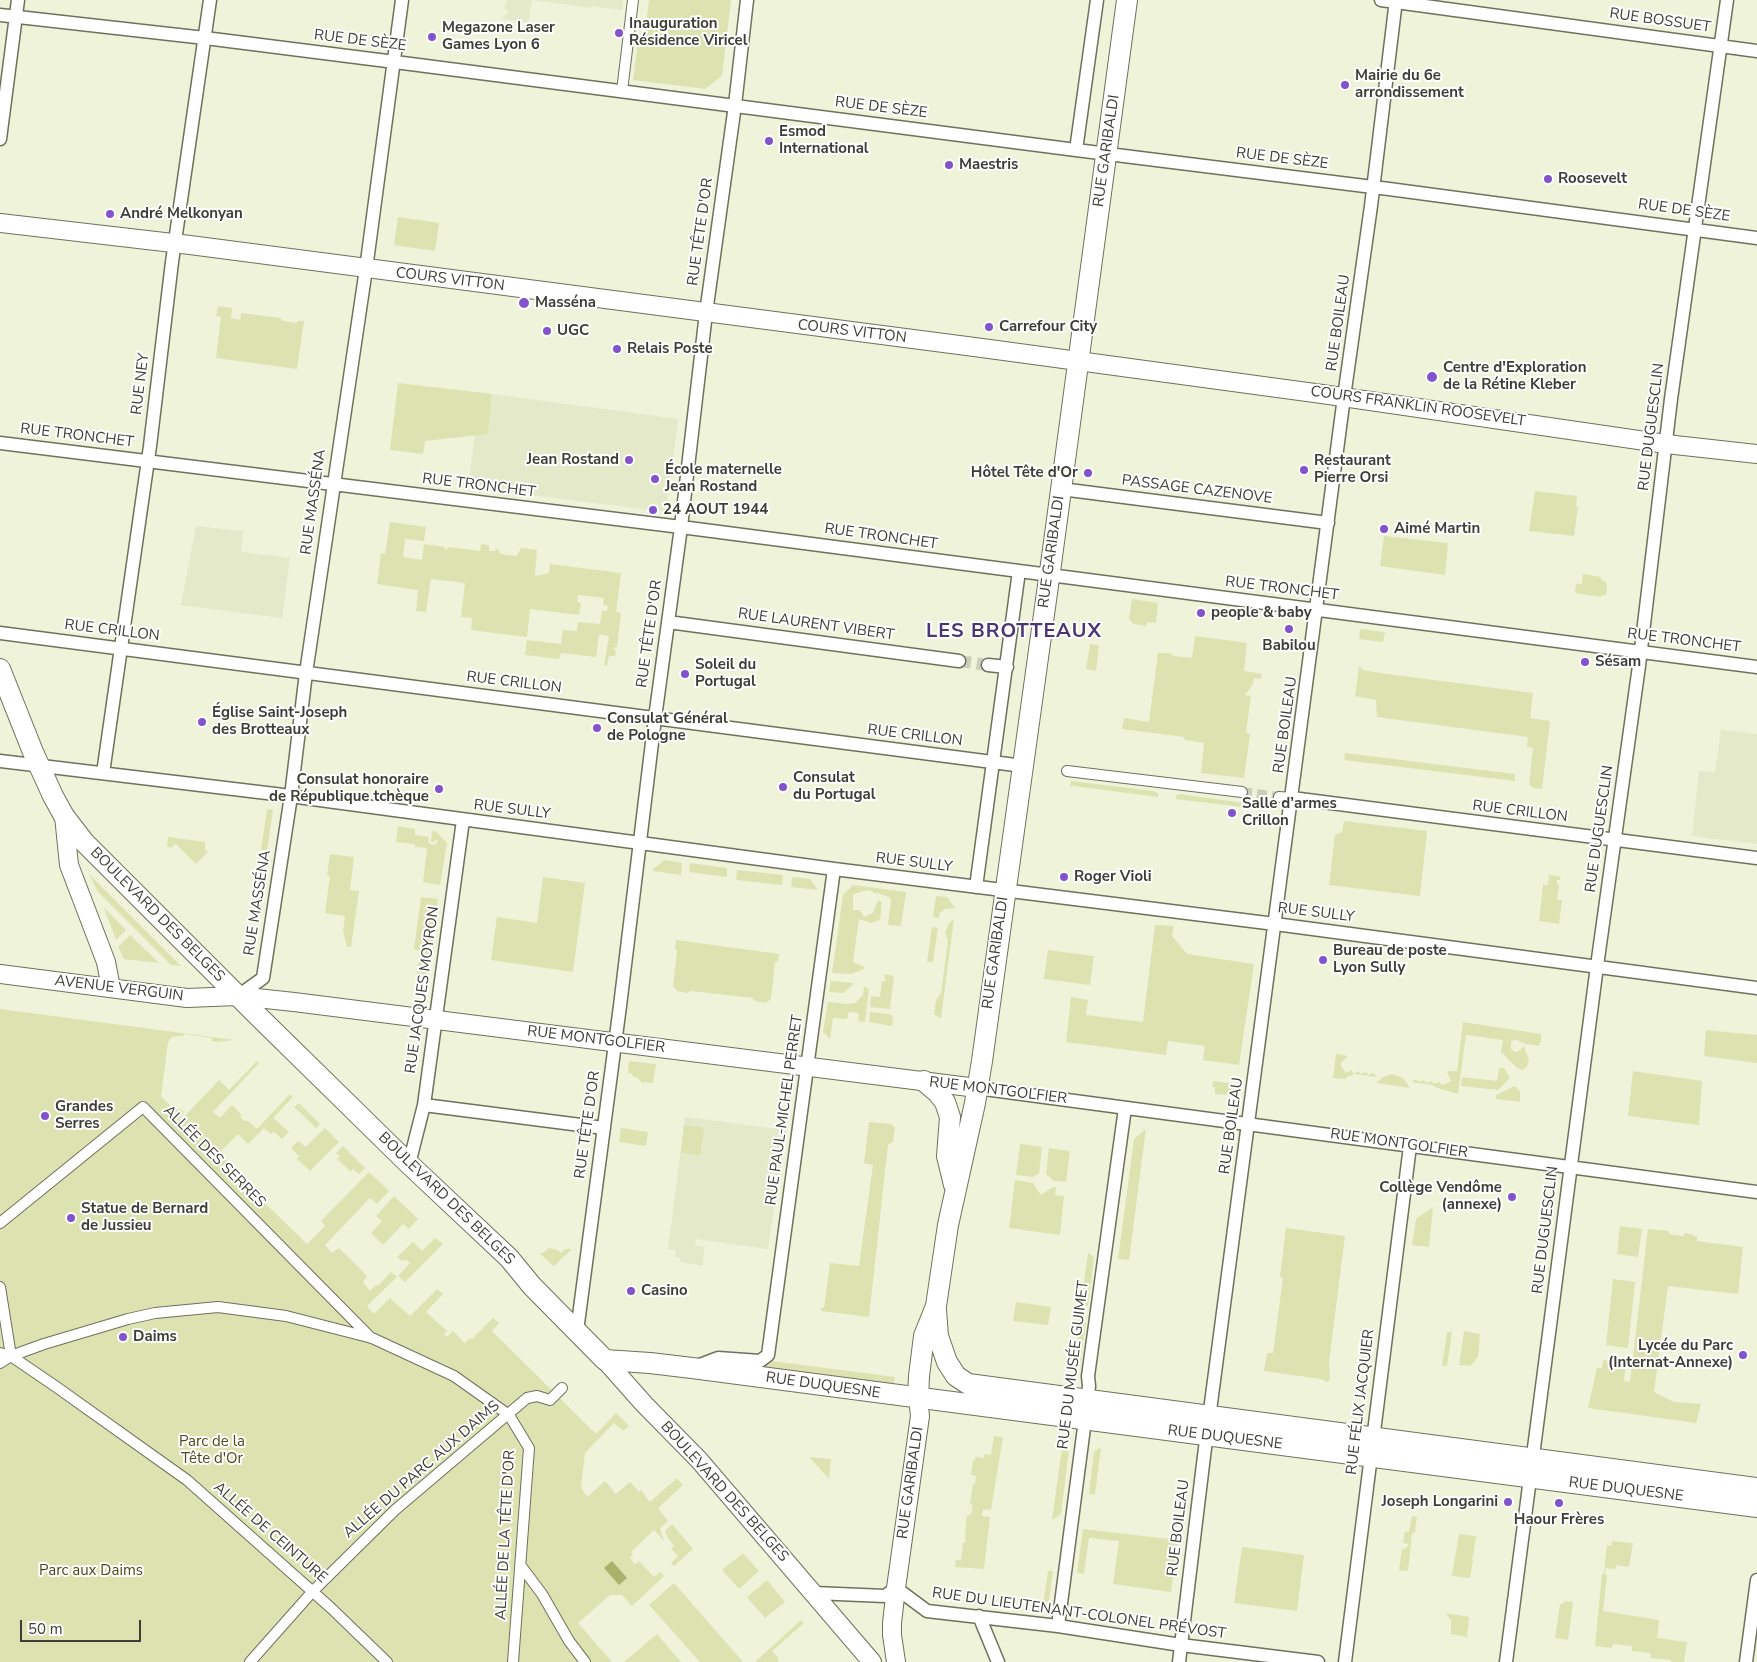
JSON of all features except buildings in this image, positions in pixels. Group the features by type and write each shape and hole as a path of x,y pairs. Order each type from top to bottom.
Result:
{"main road":[{"name":"RUE GARIBALDI","path":"896,1662 892,1635 896,1588 920,1416 918,1398 919,1376 924,1336 936,1306 955,1192 977,1088 1023,766 1127,0"},
{"name":"COURS VITTON","path":"0,223 175,244 1078,362"},
{"name":"COURS FRANKLIN ROOSEVELT","path":"1078,362 1344,397 1666,444 1757,454"},
{"name":"BOULEVARD DES BELGES","path":"0,669 39,766 64,816 84,842 238,996 509,1258 532,1286 700,1460 872,1662"},
{"name":"BOULEVARD DES BELGES","path":"64,816 69,865 106,962 111,988"},
{"name":"AVENUE VERGUIN","path":"0,974 187,998 238,996"},
{"name":"RUE MONTGOLFIER","path":"238,996 436,1019 977,1088"},
{"name":"RUE GARIBALDI","path":"924,1081 945,1102 950,1117 947,1156 955,1192"},
{"name":"RUE GARIBALDI","path":"936,1306 938,1336 947,1362 956,1376 968,1384"},
{"name":"RUE DUQUESNE","path":"605,1360 692,1368 918,1398 1086,1410 1531,1468 1757,1507"},
{"name":"RUE DUQUESNE","path":"968,1384 1086,1410"},
{"name":"RUE DUQUESNE","path":"1531,1468 1757,1488"}],"street":[{"path":"0,139 18,0"},
{"name":"RUE NEY","path":"103,773 148,460 175,244 210,0"},
{"name":"RUE MASSÉNA","path":"238,996 263,978 291,796 306,672 333,485 366,269 402,0"},
{"path":"622,91 633,0"},
{"name":"RUE TÊTE D'OR","path":"577,1331 641,842 655,718 681,527 706,313 735,105 747,0"},
{"name":"RUE GARIBALDI","path":"1076,150 1096,0"},
{"name":"RUE BOSSUET","path":"1381,0 1757,51"},
{"name":"RUE DUGUESCLIN","path":"1506,1662 1570,1167 1641,652 1694,229 1727,0"},
{"name":"RUE BOILEAU","path":"1179,1662 1344,397 1374,187 1396,1"},
{"name":"RUE DE SÈZE","path":"0,15 205,38 735,105 1757,238"},
{"name":"RUE TRONCHET","path":"0,444 148,460 333,485 681,527 1757,667"},
{"name":"PASSAGE CAZENOVE","path":"1061,489 1328,523"},
{"path":"976,887 1019,571"},
{"name":"RUE LAURENT VIBERT","path":"668,622 959,661"},
{"name":"RUE CRILLON","path":"0,632 1023,766"},
{"path":"988,665 1007,667"},
{"path":"0,761 39,766"},
{"name":"RUE SULLY","path":"39,766 291,796 834,869 1275,924 1757,988"},
{"path":"1067,771 1242,792"},
{"name":"RUE CRILLON","path":"1278,797 1757,858"},
{"name":"RUE JACQUES MOYRON","path":"410,1164 424,1105 463,820"},
{"name":"RUE PAUL-MICHEL PERRET","path":"768,1355 834,869"},
{"name":"RUE MONTGOLFIER","path":"977,1088 1757,1192"},
{"path":"424,1105 604,1128"},
{"name":"ALLÉE DES SERRES","path":"0,1223 143,1107 372,1338"},
{"name":"RUE DU MUSÉE GUIMET","path":"1058,1626 1089,1386 1088,1376 1125,1108"},
{"name":"RUE FÉLIX JACQUIER","path":"1344,1662 1410,1146"},
{"path":"0,1287 11,1356"},
{"path":"0,1362 44,1344 128,1319 155,1313 218,1307 286,1316 372,1338 454,1376 509,1415"},
{"name":"ALLÉE DE CEINTURE","path":"0,1353 11,1356 187,1480 313,1591 387,1662"},
{"name":"RUE DUQUESNE","path":"692,1368 718,1358 760,1361 768,1355"},
{"name":"ALLÉE DU PARC AUX DAIMS","path":"250,1662 313,1591 395,1510 528,1398 537,1396 550,1400 562,1388"},
{"name":"ALLÉE DE LA TÊTE D'OR","path":"509,1415 529,1448 513,1662"},
{"path":"521,1566 542,1594 585,1662"},
{"path":"1746,1662 1757,1580"},
{"path":"814,1593 885,1596 896,1588"},
{"name":"RUE DU LIEUTENANT-COLONEL PRÉVOST","path":"896,1588 926,1611 1058,1626 1181,1645 1318,1662"},
{"path":"979,1616 998,1662"}],"shaded area":[{"path":"508,0 532,0 528,23 501,19 509,12 504,8"},
{"path":"532,0 623,0 622,10"},
{"path":"492,394 678,419 666,512 468,487 475,435 488,433"},
{"path":"196,526 243,531 241,552 290,558 282,618 181,605"},
{"path":"1721,730 1757,734 1757,844 1692,836 1699,771 1715,772"},
{"path":"685,1117 786,1130 768,1249 696,1239 695,1245 705,1247 702,1266 681,1262 679,1257 675,1257 676,1250 668,1249"},
{"path":"612,1561 627,1578 619,1585 604,1568"}],"green space":[{"path":"649,0 731,0 722,76 705,89 633,80 638,42 644,43"},
{"path":"398,217 439,223 435,251 394,245"},
{"path":"218,306 232,308 231,318 240,320 241,313 280,318 283,321 296,323 304,321 297,369 216,358 221,317 216,316"},
{"path":"398,383 492,394 488,434 425,441 423,454 390,450"},
{"path":"1535,491 1577,496 1576,506 1578,507 1574,536 1529,531"},
{"path":"390,522 426,527 424,541 405,539 403,557 422,560 424,544 445,547 447,550 448,547 480,551 481,544 489,545 489,551 495,551 496,549 499,550 500,554 517,556 521,548 537,550 535,576 549,573 550,564 621,573 616,612 621,613 617,647 615,647 614,651 616,651 615,656 609,656 607,666 604,665 609,636 599,634 596,657 561,653 559,659 525,655 527,640 561,644 563,630 577,631 578,622 600,624 602,611 607,611 608,606 603,605 604,598 578,595 577,602 581,603 579,615 530,609 527,637 471,630 472,618 461,617 465,583 431,579 426,612 416,611 418,590 377,584 381,553 385,554"},
{"path":"1384,536 1448,543 1445,575 1380,566"},
{"path":"1583,574 1601,577 1601,580 1605,581 1607,586 1606,595 1602,595 1602,597 1575,593 1576,584 1582,584"},
{"path":"1132,599 1158,603 1156,623 1147,622 1146,626 1133,624 1129,619"},
{"path":"1360,629 1385,632 1383,642 1359,639"},
{"path":"1195,636 1247,643 1244,671 1262,674 1261,679 1254,678 1253,684 1245,695 1251,696 1246,732 1250,735 1244,778 1201,773 1204,743 1185,740 1184,737 1122,729 1124,718 1149,722 1158,653 1171,653 1173,656 1192,658"},
{"path":"1090,644 1099,645 1096,671 1086,669"},
{"path":"1359,667 1362,670 1380,673 1533,693 1530,718 1550,721 1542,789 1532,788 1529,785 1533,748 1527,747 1528,737 1377,717 1376,700 1355,696"},
{"path":"1345,753 1515,774 1515,781 1344,760"},
{"path":"1071,781 1153,791 1158,793 1158,797 1070,787"},
{"path":"1179,794 1244,803 1243,807 1175,799"},
{"path":"267,809 273,810 267,851 261,850"},
{"path":"1344,821 1427,831 1420,896 1329,885 1335,834 1342,833"},
{"path":"398,826 415,829 415,835 429,837 428,842 432,845 436,844 438,840 435,840 433,843 431,841 432,831 437,832 447,843 440,885 423,882 427,848 415,847 415,844 396,842"},
{"path":"168,837 205,842 205,849 208,852 196,864 176,844 170,848 167,845"},
{"path":"330,854 354,857 350,890 359,891 351,947 347,947 343,931 345,916 325,913 330,876 327,875"},
{"path":"665,860 682,863 681,875 653,871"},
{"path":"690,863 727,868 727,877 689,872"},
{"path":"737,870 783,875 782,885 736,880"},
{"path":"89,874 181,966 171,965 98,892"},
{"path":"1549,875 1561,877 1560,880 1557,880 1559,885 1557,900 1562,900 1559,924 1539,921 1543,885 1548,885"},
{"path":"543,877 585,883 573,972 491,960 497,917 537,923"},
{"path":"792,877 810,879 818,890 791,887"},
{"path":"853,885 906,892 901,926 888,925 891,900 889,897 869,890 853,894 853,910 860,910 864,917 873,913 878,900 882,902 880,920 871,923 859,919 853,962 866,968 852,974 832,973 843,895"},
{"path":"936,896 947,897 955,908 945,909 940,913 939,918 933,917"},
{"path":"421,897 438,899 426,979 415,988 420,951 414,949"},
{"path":"104,908 126,930 116,940"},
{"path":"954,919 941,1018 934,1014 936,1000 941,993 948,940 945,933 949,923"},
{"path":"1155,925 1174,926 1172,936 1187,954 1254,964 1239,1065 1203,1060 1205,1046 1168,1041 1166,1055 1066,1042 1071,997 1088,1000 1086,1015 1143,1022"},
{"path":"932,927 938,928 933,962 927,962"},
{"path":"130,935 159,963 124,959 118,947"},
{"path":"676,940 779,954 778,961 775,962 771,999 766,1003 755,1001 752,998 677,991 673,986 677,951 675,948"},
{"path":"1048,950 1094,956 1090,985 1044,979"},
{"path":"884,974 894,976 890,1009 870,1007 871,996 880,997 882,981 886,981"},
{"path":"831,981 854,983 844,993 829,992"},
{"path":"864,986 869,989 865,1022 858,1021 859,1013 849,1012 847,1019 833,1018 830,1039 823,1032 828,1002 855,1003 863,995"},
{"name":"Parc de la Tête d'Or","path":"0,1009 235,1040 212,1042 212,1038 184,1034 183,1036 172,1037 168,1042 161,1096 174,1110 181,1109 184,1112 178,1121 181,1124 184,1117 219,1080 229,1090 257,1061 259,1063 213,1112 220,1118 232,1105 241,1114 241,1118 257,1129 290,1094 293,1097 273,1118 289,1132 282,1139 274,1132 271,1134 264,1128 248,1144 238,1134 219,1153 230,1163 227,1166 307,1244 325,1226 321,1221 369,1172 389,1191 377,1204 370,1198 325,1245 332,1253 339,1248 367,1276 363,1282 370,1291 376,1285 378,1286 391,1272 397,1277 367,1306 374,1314 390,1298 410,1316 437,1289 443,1294 426,1312 447,1331 444,1334 447,1337 453,1331 465,1343 470,1338 472,1339 493,1318 499,1323 492,1331 596,1434 616,1413 629,1426 623,1431 614,1423 585,1453 581,1487 587,1497 605,1481 616,1494 630,1482 639,1492 641,1490 650,1502 677,1478 683,1485 658,1508 668,1521 660,1529 664,1541 654,1530 631,1552 633,1555 630,1558 635,1564 639,1561 654,1577 661,1572 664,1576 632,1606 622,1595 610,1595 578,1623 612,1662 0,1662"},
{"path":"870,1012 893,1016 892,1026 869,1022"},
{"path":"1463,1022 1541,1034 1541,1042 1539,1046 1517,1040 1511,1042 1511,1049 1516,1052 1524,1046 1529,1061 1523,1070 1517,1068 1501,1052 1503,1040 1466,1035 1458,1094 1432,1085 1411,1082 1416,1079 1419,1082 1423,1080 1427,1083 1431,1081 1434,1084 1439,1082 1442,1085 1451,1081 1447,1072 1457,1071"},
{"path":"1706,1030 1757,1035 1757,1063 1704,1056"},
{"path":"1336,1054 1347,1057 1340,1064 1346,1073 1351,1070 1354,1074 1358,1071 1361,1074 1366,1072 1369,1075 1373,1073 1377,1077 1355,1074 1346,1079 1333,1078"},
{"path":"629,1061 656,1064 653,1083 641,1082 638,1078 633,1077 631,1073 628,1073"},
{"path":"1499,1068 1504,1068 1510,1078 1498,1090 1461,1086 1462,1077 1497,1081"},
{"path":"1633,1071 1702,1081 1699,1125 1628,1116"},
{"path":"1392,1074 1403,1078 1410,1088 1376,1083 1383,1077"},
{"path":"1213,1081 1237,1084 1237,1086 1226,1095 1215,1094 1215,1087 1212,1087"},
{"path":"1515,1086 1520,1091 1520,1102 1496,1099 1496,1095"},
{"path":"299,1103 320,1124 316,1128 294,1107"},
{"path":"869,1122 892,1124 895,1127 893,1142 888,1145 869,1317 821,1311 821,1308 824,1308 830,1263 859,1266 873,1165 864,1163"},
{"path":"684,1125 704,1128 700,1155 681,1153"},
{"path":"325,1128 339,1142 310,1171 297,1159 299,1156 291,1148 298,1141 306,1147"},
{"path":"621,1128 648,1132 646,1146 619,1142"},
{"path":"1146,1129 1129,1260 1118,1259 1134,1139"},
{"path":"1020,1144 1042,1147 1039,1173 1033,1177 1016,1175"},
{"path":"343,1146 365,1168 359,1174 353,1169 351,1172 337,1159 340,1156 336,1153"},
{"path":"1049,1148 1070,1151 1066,1182 1054,1181 1046,1174"},
{"path":"1015,1180 1033,1183 1041,1195 1056,1187 1055,1195 1064,1196 1060,1235 1009,1228"},
{"path":"394,1196 418,1219 409,1229 403,1224 383,1245 371,1233 382,1221 376,1216"},
{"path":"1433,1207 1429,1247 1412,1245 1416,1219"},
{"path":"1620,1226 1642,1229 1638,1257 1617,1254"},
{"path":"1286,1228 1345,1236 1329,1362 1330,1380 1327,1382 1321,1379 1264,1371 1267,1353 1273,1353 1283,1278 1280,1277"},
{"path":"1648,1229 1669,1231 1669,1234 1684,1236 1684,1233 1694,1235 1694,1237 1697,1235 1697,1241 1743,1247 1738,1294 1668,1286 1654,1392 1674,1402 1701,1404 1696,1423 1588,1408 1597,1368 1602,1368 1603,1360 1626,1362 1624,1381 1630,1382"},
{"path":"435,1238 443,1244 405,1282 398,1276 410,1263 407,1260 402,1261 397,1257 413,1242 422,1251"},
{"path":"549,1248 558,1250 561,1253 565,1249 572,1249 554,1266 539,1253 543,1253"},
{"path":"1088,1253 1094,1257 1088,1306 1081,1305"},
{"path":"1613,1279 1635,1282 1628,1348 1606,1345"},
{"path":"1016,1302 1051,1307 1048,1325 1013,1321"},
{"path":"1079,1320 1086,1322 1080,1366 1073,1365"},
{"path":"1464,1331 1480,1334 1478,1357 1470,1366 1459,1365"},
{"path":"1447,1332 1452,1332 1447,1366 1442,1366"},
{"path":"772,1361 895,1377 893,1387 755,1369 768,1365"},
{"path":"994,1436 1003,1437 991,1510 983,1509 982,1516 990,1517 984,1569 955,1567 956,1560 961,1560 963,1543 965,1543 967,1515 971,1515 973,1505 970,1504 976,1476 971,1475 973,1460 975,1460 975,1457 984,1458 984,1454 991,1455"},
{"path":"1101,1447 1095,1495 1089,1494 1094,1452"},
{"path":"1062,1448 1069,1449 1061,1514 1052,1520"},
{"path":"809,1457 831,1459 829,1479"},
{"path":"1412,1516 1417,1517 1415,1532 1412,1533 1408,1571 1399,1570 1402,1549 1405,1549 1409,1544 1403,1543 1405,1531 1409,1532"},
{"path":"672,1524 693,1549 674,1566 671,1563 678,1556 671,1549 674,1546 665,1531"},
{"path":"1083,1529 1178,1540 1171,1592 1113,1584 1119,1541 1089,1538 1084,1574 1077,1573"},
{"path":"1459,1534 1476,1536 1473,1557 1471,1557 1473,1560 1470,1578 1452,1576"},
{"path":"1612,1541 1633,1543 1629,1567 1616,1565 1615,1569 1606,1568 1603,1611 1659,1620 1657,1638 1687,1642 1684,1662 1671,1662 1671,1660 1650,1658 1651,1653 1632,1651 1632,1646 1613,1644 1612,1648 1595,1646 1602,1574 1604,1574 1607,1545 1611,1546"},
{"path":"1242,1547 1304,1555 1297,1611 1234,1603"},
{"path":"743,1553 759,1571 739,1589 722,1570"},
{"path":"1048,1571 1053,1571 1049,1600 1043,1605"},
{"path":"767,1580 785,1602 765,1618 747,1597"},
{"path":"674,1583 743,1662 700,1662 649,1605"},
{"path":"1564,1601 1573,1602 1568,1640 1555,1638 1560,1604 1563,1604"},
{"path":"1446,1613 1469,1617 1467,1637 1451,1634 1451,1621"},
{"path":"801,1620 804,1623 772,1651 779,1659 779,1662 755,1662"},
{"path":"657,1634 681,1662 624,1662 625,1661"}],"tunnel":[{"path":"959,661 988,665"},
{"path":"1242,792 1279,797"}],"place":[{"name":"Inauguration Résidence Viricel","path":"619,33"},
{"name":"Megazone Laser Games Lyon 6","path":"432,37"},
{"name":"Mairie du 6e arrondissement","path":"1345,85"},
{"name":"Esmod International","path":"769,141"},
{"name":"Maestris","path":"949,165"},
{"name":"Roosevelt","path":"1548,179"},
{"name":"André Melkonyan","path":"110,214"},
{"name":"Masséna","path":"524,303"},
{"name":"Carrefour City","path":"989,327"},
{"name":"UGC","path":"547,331"},
{"name":"Relais Poste","path":"617,349"},
{"name":"Centre d'Exploration de la Rétine Kleber","path":"1432,377"},
{"name":"Jean Rostand","path":"629,460"},
{"name":"Restaurant Pierre Orsi","path":"1304,470"},
{"name":"Hôtel Tête d'Or","path":"1088,473"},
{"name":"École maternelle Jean Rostand","path":"655,479"},
{"name":"24 AOUT 1944","path":"653,510"},
{"name":"Aimé Martin","path":"1384,529"},
{"name":"people & baby","path":"1201,613"},
{"name":"Babilou","path":"1289,629"},
{"name":"Sésam","path":"1585,662"},
{"name":"Soleil du Portugal","path":"685,674"},
{"name":"Église Saint-Joseph des Brotteaux","path":"202,722"},
{"name":"Consulat Général de Pologne","path":"597,728"},
{"name":"Consulat du Portugal","path":"783,787"},
{"name":"Consulat honoraire de République tchèque","path":"439,789"},
{"name":"Salle d’armes Crillon","path":"1232,813"},
{"name":"Roger Violi","path":"1064,877"},
{"name":"Bureau de poste Lyon Sully","path":"1323,960"},
{"name":"Grandes Serres","path":"45,1116"},
{"name":"Collège Vendôme (annexe)","path":"1512,1197"},
{"name":"Statue de Bernard de Jussieu","path":"71,1218"},
{"name":"Casino","path":"631,1291"},
{"name":"Daims","path":"123,1337"},
{"name":"Lycée du Parc (Internat-Annexe)","path":"1743,1355"},
{"name":"Joseph Longarini","path":"1508,1502"},
{"name":"Haour Frères","path":"1559,1503"}],"district":[{"name":"LES BROTTEAUX","path":"1014,632"}],"park label":[{"name":"Parc aux Daims","path":"91,1571"}]}
